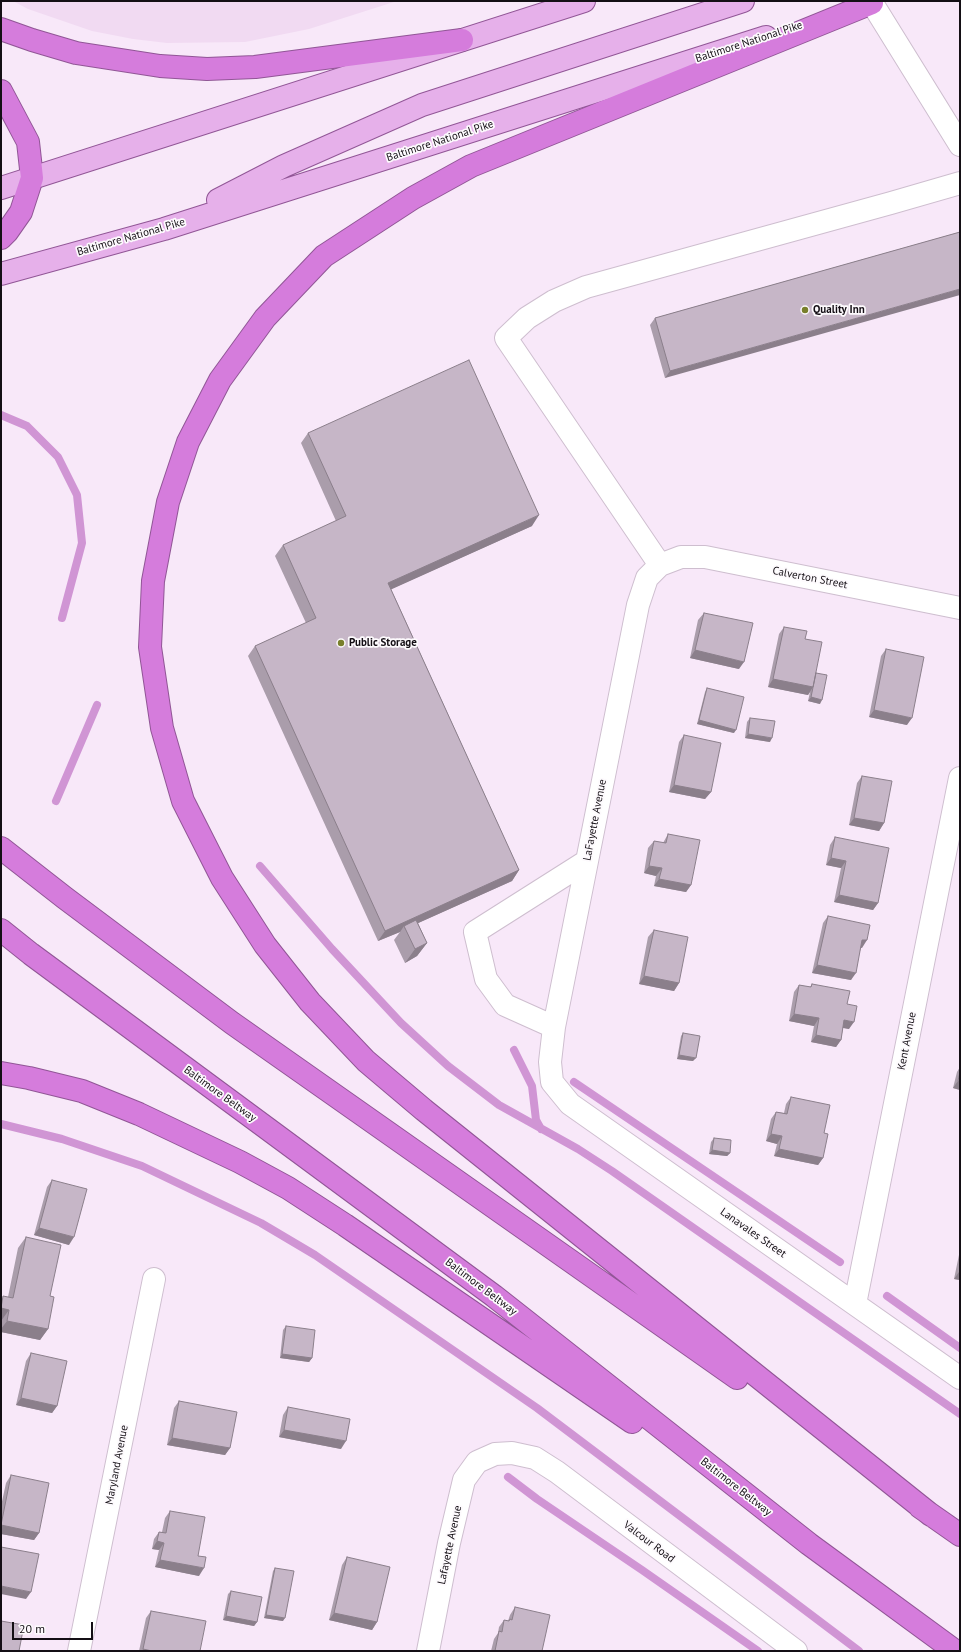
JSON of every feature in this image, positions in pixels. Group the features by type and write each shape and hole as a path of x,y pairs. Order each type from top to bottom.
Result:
{"highway":[{"path":"875,2 471,166 413,198 324,256 264,318 220,380 188,442 168,502 154,574 150,647 162,728 183,801 226,884 265,945 310,1002 366,1061 424,1110 931,1515"},
{"path":"1,29 76,53 160,66 207,69 255,67 462,40"},
{"path":"1,91 28,142 32,178 21,212 1,238"},
{"path":"1,848 65,898 232,1022 960,1535"},
{"name":"Baltimore Beltway","path":"1,930 31,954 494,1296 809,1544 955,1651"},
{"path":"1,1073 82,1091 138,1114 240,1162 288,1188 352,1229 809,1544"}],"main road":[{"path":"1,188 584,1"},
{"path":"164,229 284,166 422,105 743,1"},
{"name":"Baltimore National Pike","path":"1,274 164,229 875,2"}],"street":[{"path":"875,2 960,145"},
{"path":"660,564 506,338 527,318 554,301 586,287 960,183"},
{"name":"Calverton Street","path":"660,564 681,557 706,557 960,608"},
{"name":"LaFayette Avenue","path":"552,1082 550,1062 554,1027 638,605 647,578 660,564"},
{"name":"Kent Avenue","path":"854,1304 960,778"},
{"path":"554,1027 505,1005 486,979 475,932 587,861"},
{"name":"Lanavales Street","path":"552,1082 570,1104 960,1378"},
{"name":"Maryland Avenue","path":"79,1651 154,1279"},
{"name":"Valcour Road","path":"495,1454 512,1454 535,1458 557,1472 787,1648"},
{"name":"Lafayette Avenue","path":"428,1651 449,1543 464,1480 477,1462 495,1454"}],"shaded area":[{"path":"13,1 397,1 309,29 245,42 167,43 133,39 92,31 28,9"}],"building":[{"name":"Quality Inn","path":"960,232 960,289 670,371 655,318"},
{"name":"Public Storage","path":"469,360 539,515 388,583 519,870 385,931 255,646 316,618 283,545 346,516 308,433"},
{"path":"704,613 753,623 744,662 695,650"},
{"path":"784,627 807,631 805,639 822,642 813,687 773,679"},
{"path":"886,649 924,657 912,718 874,710"},
{"path":"816,673 827,675 822,700 811,697"},
{"path":"707,688 744,697 736,730 699,720"},
{"path":"750,718 775,721 772,738 748,734"},
{"path":"684,735 721,743 711,792 674,785"},
{"path":"862,776 892,781 884,823 854,818"},
{"path":"668,834 700,840 691,885 659,879 662,868 649,866 654,841 666,843"},
{"path":"835,837 889,848 878,903 839,895 846,861 831,858"},
{"path":"828,916 870,925 867,940 862,940 856,973 817,965"},
{"path":"416,920 427,943 415,949 404,926"},
{"path":"654,930 688,937 679,983 644,976"},
{"path":"812,984 850,991 847,1004 857,1006 854,1022 844,1020 841,1040 816,1035 819,1018 794,1014 799,985 811,987"},
{"path":"683,1033 700,1036 696,1058 679,1055"},
{"path":"791,1097 830,1105 824,1133 828,1134 823,1158 779,1149 782,1136 771,1134 776,1112 787,1114"},
{"path":"714,1138 731,1140 730,1153 712,1150"},
{"path":"52,1180 87,1189 74,1237 39,1228"},
{"path":"26,1237 61,1245 50,1296 54,1297 48,1329 7,1321 9,1310 1,1308 3,1296 13,1298"},
{"path":"286,1326 315,1330 312,1358 282,1354"},
{"path":"31,1353 67,1361 57,1406 21,1398"},
{"path":"179,1401 237,1412 230,1448 172,1438"},
{"path":"288,1407 350,1419 346,1441 284,1430"},
{"path":"11,1475 49,1483 39,1533 1,1525"},
{"path":"170,1511 205,1517 198,1556 206,1557 204,1568 160,1560 164,1543 157,1541 159,1532 166,1533"},
{"path":"1,1547 39,1554 31,1592 1,1586"},
{"path":"347,1557 390,1567 377,1622 334,1613"},
{"path":"275,1568 294,1571 285,1618 266,1615"},
{"path":"231,1591 262,1597 257,1622 226,1616"},
{"path":"515,1607 550,1615 542,1651 495,1651 499,1631 502,1632 504,1620 512,1620"},
{"path":"151,1611 206,1621 200,1651 152,1651 143,1649"},
{"path":"1,1621 24,1625 19,1651 1,1651"}],"waterway":[{"path":"1,415 27,426 58,457 77,495 82,543 62,618"},
{"path":"56,801 97,705"},
{"path":"260,866 332,949 401,1023 448,1066 499,1105 578,1149 612,1171 960,1414"},
{"path":"514,1050 532,1086 536,1120 541,1129"},
{"path":"574,1082 840,1262"},
{"path":"1,1124 62,1139 142,1166 261,1223 315,1255 537,1408 859,1651"},
{"path":"887,1296 960,1348"},
{"path":"508,1477 537,1499 758,1651"}],"place":[{"name":"Quality Inn","path":"805,310"},
{"name":"Public Storage","path":"341,643"}]}
